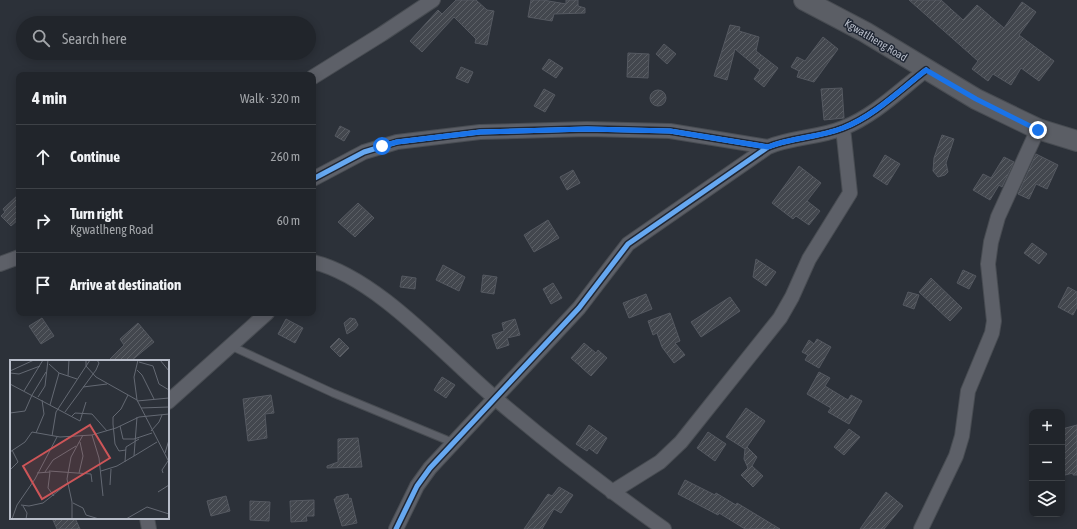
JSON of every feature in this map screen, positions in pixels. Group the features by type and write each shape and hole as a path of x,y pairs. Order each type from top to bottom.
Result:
{"street":[{"path":"316,75 382,34 432,0"},
{"name":"Kgwatlheng Road","path":"804,0 865,32 976,99 1038,130 1077,141"},
{"path":"396,529 417,486 454,443 579,308 628,244 768,147 781,142 843,128 878,108 926,70"},
{"path":"612,492 660,462 681,442 780,318 792,297 809,259 850,193 843,128"},
{"path":"316,177 364,152 397,142 480,132 587,129 670,131 768,147"},
{"path":"921,529 956,456 962,436 968,391 992,333 994,321 988,264 991,242 998,217 1038,130"},
{"path":"0,264 16,257"},
{"path":"316,263 339,272 378,296 495,399 612,492 664,529"},
{"path":"169,401 264,316"},
{"path":"147,519 149,529"}],"lane":[{"path":"231,346 333,392 454,443"}],"building":[{"path":"456,0 476,0 487,10 494,11 487,45 475,43 476,39 454,17 422,52 410,41 438,10 442,14"},
{"path":"531,0 543,0 566,4 566,0 578,0 578,6 585,8 585,13 554,14 552,21 528,17"},
{"path":"909,0 941,0 963,20 977,5 1004,28 1022,2 1036,12 1019,35 1054,61 1039,81 1021,68 1011,85 993,74 988,81 972,69 978,61"},
{"path":"730,25 740,27 739,31 759,37 756,51 778,68 764,87 754,79 760,70 735,49 727,80 714,76"},
{"path":"823,37 838,49 814,82 797,77 799,71 791,67 797,57 805,61"},
{"path":"664,44 676,54 667,64 656,54"},
{"path":"628,53 649,54 648,78 627,77"},
{"path":"549,59 563,68 556,78 542,69"},
{"path":"461,67 473,72 468,83 456,78"},
{"path":"842,88 844,118 824,120 821,89"},
{"path":"544,89 555,95 545,112 534,106"},
{"path":"655,90 661,90 666,95 664,104 661,106 655,106 650,101 650,95"},
{"path":"340,126 350,131 344,141 335,136"},
{"path":"942,135 954,139 946,163 948,172 945,175 938,177 933,171 934,158"},
{"path":"1036,154 1058,165 1047,189 1036,184 1029,199 1018,194"},
{"path":"885,155 900,164 887,185 873,176"},
{"path":"1004,157 1014,162 1002,187 999,185 990,200 973,190 983,174 991,178"},
{"path":"799,166 821,183 807,201 820,211 809,225 796,216 793,219 772,203"},
{"path":"573,170 580,183 567,190 560,177"},
{"path":"16,197 16,222 11,226 1,216 5,212 3,209"},
{"path":"358,203 374,218 355,237 338,222"},
{"path":"548,220 559,238 534,252 524,235"},
{"path":"1032,243 1047,254 1039,264 1024,253"},
{"path":"756,259 776,272 766,286 753,277"},
{"path":"443,265 465,277 459,291 436,280"},
{"path":"963,270 976,276 969,289 957,283"},
{"path":"483,275 497,277 494,294 481,292"},
{"path":"402,276 416,278 415,289 400,287"},
{"path":"931,278 962,308 950,321 919,292"},
{"path":"553,283 562,298 551,304 543,289"},
{"path":"1068,287 1077,292 1077,307 1073,315 1058,307"},
{"path":"908,292 919,295 914,309 903,305"},
{"path":"646,294 652,309 629,318 623,303"},
{"path":"730,297 740,311 701,337 691,322"},
{"path":"670,313 680,341 675,343 685,355 674,363 662,347 657,333 653,335 648,321"},
{"path":"42,318 54,336 41,344 29,326"},
{"path":"350,318 355,319 358,325 347,334 344,323"},
{"path":"286,319 303,328 295,343 278,334"},
{"path":"515,319 520,335 507,338 509,345 497,349 492,335 504,331 502,323"},
{"path":"138,323 154,342 132,360 109,360 124,345 120,339"},
{"path":"339,338 349,348 340,357 330,347"},
{"path":"817,339 831,347 819,368 805,360 808,355 802,352 809,340 814,344"},
{"path":"584,343 596,353 598,350 607,358 591,376 571,358"},
{"path":"819,372 830,378 825,386 848,400 851,395 862,401 849,424 828,412 831,408 807,394"},
{"path":"442,377 455,385 446,398 434,390"},
{"path":"271,395 274,413 265,414 267,438 248,441 243,399"},
{"path":"746,408 765,421 747,447 757,457 752,466 763,476 753,487 741,475 748,468 744,459 745,449 726,437"},
{"path":"589,425 607,438 597,454 589,448 587,451 576,444"},
{"path":"1077,425 1077,475 1073,475 1073,473 1065,475 1065,428"},
{"path":"849,429 860,437 844,455 834,447"},
{"path":"708,432 726,444 715,461 697,448"},
{"path":"358,438 362,467 327,468 327,466 338,462 338,439"},
{"path":"685,480 715,495 716,493 736,505 737,503 780,529 745,529 719,513 718,515 678,494"},
{"path":"559,487 573,495 561,513 554,509 542,529 524,529 548,494 552,496"},
{"path":"886,492 903,506 884,529 860,529"},
{"path":"348,494 349,499 351,498 357,523 342,526 334,499 336,499 336,497"},
{"path":"226,496 230,511 211,516 207,501"},
{"path":"314,500 314,516 306,516 307,521 291,522 290,501"},
{"path":"250,501 270,502 269,521 250,520"},
{"path":"52,519 75,519 80,529 57,529"}],"cycle path":[{"path":"396,529 417,486 430,468 579,308 628,244 768,147 786,141 824,134 854,123 876,110 926,70"},
{"path":"316,177 364,152 397,142 480,132 587,129 670,131 768,147"}],"route":[{"path":"382,146 397,142 480,132 587,129 670,131 768,147 794,138 830,132 856,122 878,108 926,70 976,99 1038,130"}]}
